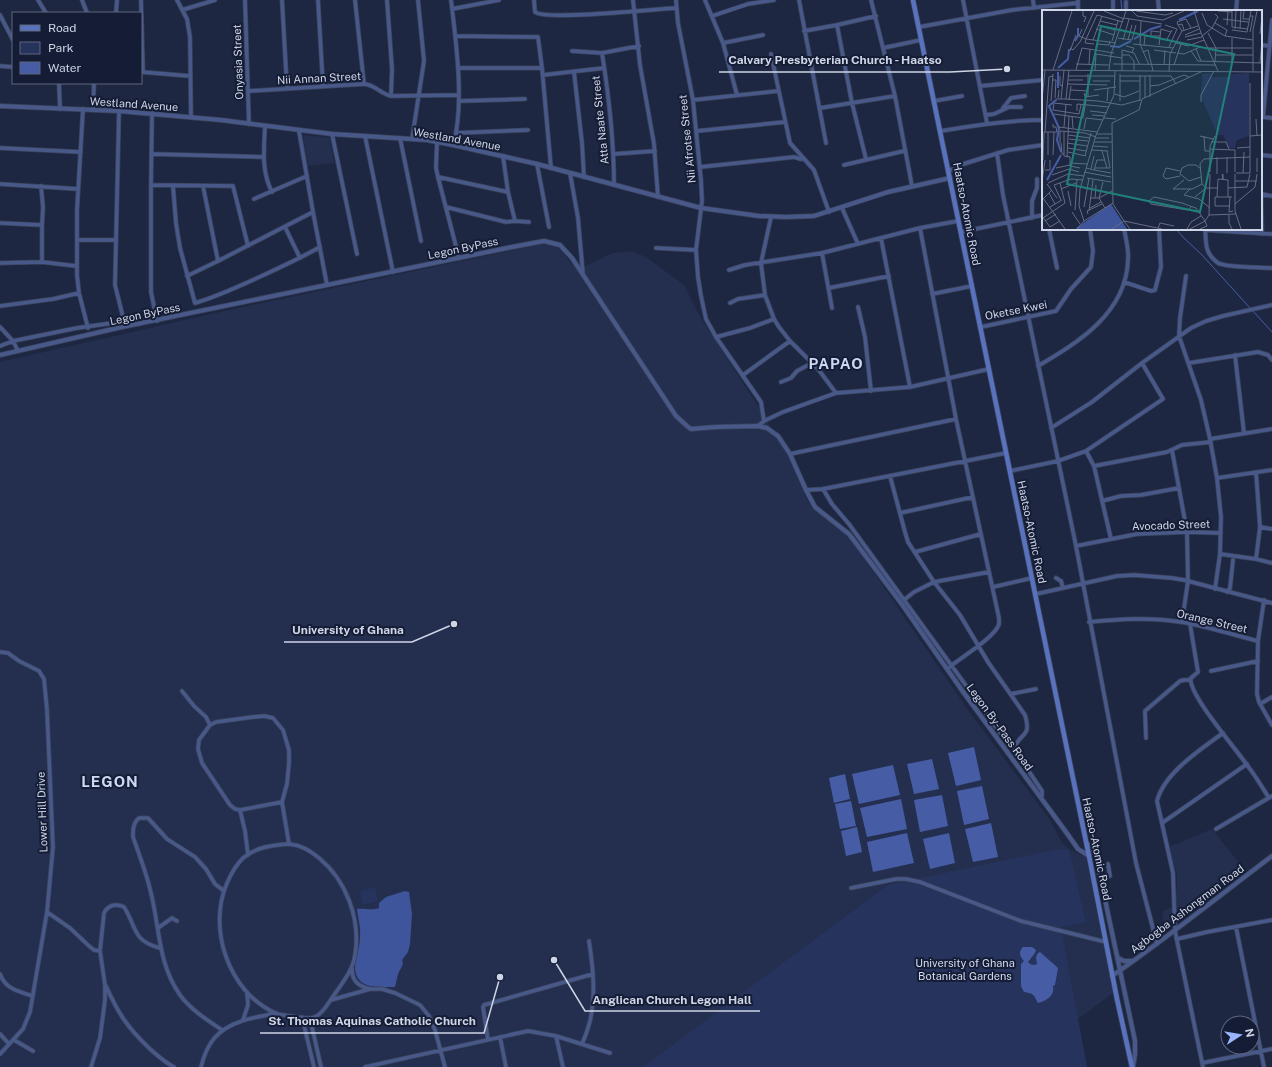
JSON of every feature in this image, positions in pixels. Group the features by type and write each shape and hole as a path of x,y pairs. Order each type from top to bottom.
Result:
{"main road":[{"name":"Haatso-Atomic Road","path":"913,0 1036,594 1112,976 1132,1067"}],"street":[{"path":"38,0 45,12"},
{"path":"82,0 87,12"},
{"path":"116,12 117,0"},
{"path":"141,0 141,12"},
{"path":"177,0 186,18 190,37 191,117"},
{"path":"182,10 215,0"},
{"name":"Onyasia Street","path":"245,0 250,124"},
{"path":"282,0 287,88"},
{"path":"318,0 323,86"},
{"path":"355,0 364,84"},
{"path":"387,0 392,69 391,96"},
{"path":"412,139 420,96 424,61 418,0"},
{"path":"451,0 458,68 456,133 453,145"},
{"path":"452,9 499,0"},
{"path":"534,0 535,12 541,15 564,16 676,8"},
{"path":"633,0 640,65 655,151 658,197"},
{"name":"Nii Afrotse Street","path":"676,0 678,23 693,100 700,167 702,195 696,250 698,277 706,319 716,337 761,402 764,421"},
{"path":"705,0 723,43 737,95"},
{"path":"712,16 748,2 774,0"},
{"path":"799,0 826,143"},
{"path":"871,0 900,121 904,151 912,186"},
{"path":"963,0 987,123"},
{"path":"1033,0 1034,8"},
{"path":"1112,0 1113,10"},
{"path":"1158,0 1159,10"},
{"path":"1236,10 1237,0"},
{"path":"919,27 966,18 1034,8 1043,9 1078,2"},
{"path":"1126,2 1126,10"},
{"path":"0,15 12,38"},
{"path":"804,31 876,16"},
{"path":"1272,20 1262,117 1272,118"},
{"path":"838,25 852,103 866,159"},
{"path":"455,36 536,36 539,38 551,168"},
{"path":"723,43 763,36"},
{"path":"883,48 922,40"},
{"path":"1262,45 1270,46"},
{"path":"572,51 602,53 638,46"},
{"name":"Atta Naate Street","path":"602,53 610,110 614,154 614,185"},
{"path":"771,54 790,143 816,173 829,212"},
{"path":"0,66 12,67"},
{"path":"458,68 542,68"},
{"path":"543,75 604,68"},
{"path":"142,72 190,76"},
{"path":"574,72 584,177"},
{"path":"980,86 1042,80"},
{"path":"59,84 60,109"},
{"path":"93,110 94,84"},
{"name":"Nii Annan Street","path":"248,92 287,88 364,84 373,86 384,94 391,96 458,95"},
{"path":"693,100 778,91"},
{"path":"820,108 894,96"},
{"path":"934,101 962,96"},
{"path":"1003,109 1011,98 1025,96"},
{"path":"458,101 525,99"},
{"name":"Westland Avenue","path":"0,106 83,110 119,110 191,117 300,131 436,142 537,164 701,208 744,214 806,217 842,208 877,195 950,178"},
{"path":"986,115 994,114 1003,109 1021,107"},
{"path":"83,110 78,189 76,266 79,293 88,328"},
{"path":"119,110 115,285 124,321"},
{"path":"152,113 151,292 156,320"},
{"path":"941,131 987,123 1042,120"},
{"path":"696,131 785,122"},
{"path":"265,126 263,157 266,176 272,192"},
{"path":"456,133 528,130"},
{"path":"300,131 327,285"},
{"path":"332,134 357,254"},
{"path":"365,136 393,272"},
{"path":"400,138 421,241"},
{"path":"436,142 436,164 438,177 459,258"},
{"path":"949,170 997,153 1018,148 1042,145"},
{"path":"0,148 81,152"},
{"path":"614,154 655,151"},
{"path":"794,157 796,151"},
{"path":"844,165 904,151"},
{"path":"997,153 1002,195 1076,546 1089,622 1136,863 1157,944"},
{"path":"152,154 263,157"},
{"path":"1262,155 1272,156"},
{"path":"503,156 508,192 515,222"},
{"path":"700,167 794,157 804,159"},
{"path":"537,164 549,227"},
{"path":"570,173 578,218 583,278"},
{"path":"254,199 307,176"},
{"path":"438,177 508,192"},
{"path":"1032,218 1032,201 1037,188 1037,179"},
{"path":"0,184 78,189"},
{"path":"151,185 234,186 248,246"},
{"path":"41,186 43,206 42,262"},
{"path":"172,186 176,224 187,276 198,312"},
{"path":"203,186 218,261"},
{"path":"1262,194 1272,196"},
{"path":"446,207 506,222 529,222"},
{"path":"842,208 858,244"},
{"path":"187,276 313,212"},
{"path":"771,216 761,263 765,295 774,319 790,342 812,363 836,393"},
{"path":"961,232 1042,216"},
{"path":"729,270 745,265 822,253 920,228 958,221"},
{"path":"0,223 42,225"},
{"path":"285,227 300,258"},
{"path":"920,228 956,419 999,618 999,625 995,631 978,646 946,669"},
{"path":"1049,230 1057,268"},
{"name":"Oketse Kwei","path":"981,327 1056,311 1071,289 1091,267 1093,251 1090,230"},
{"path":"1038,366 1071,347 1101,322 1113,305 1124,282 1128,260 1124,230"},
{"path":"1124,282 1151,291 1155,290 1161,267 1159,230"},
{"path":"1272,234 1205,230 1208,251 1218,263 1222,265 1272,268"},
{"path":"1262,230 1262,234"},
{"path":"881,238 910,387"},
{"path":"77,240 116,240"},
{"name":"Legon ByPass","path":"0,355 156,320 544,241 560,245 572,258 583,278 676,416 691,429 758,426 767,428 778,436 790,454 806,490 816,507 849,534 903,602"},
{"path":"195,303 225,293 320,247"},
{"path":"656,248 696,250"},
{"path":"822,253 832,308"},
{"path":"0,263 42,262 76,266"},
{"path":"829,288 889,276"},
{"path":"1186,276 1179,336 1201,400 1211,441 1221,517 1220,554 1215,589"},
{"path":"932,294 972,286"},
{"path":"0,306 79,293"},
{"path":"730,303 738,299 765,295"},
{"path":"1051,428 1092,402 1142,363 1191,328 1206,321 1272,305"},
{"path":"858,307 865,337 871,391"},
{"path":"716,337 750,328 774,319"},
{"path":"0,346 13,341 77,328 88,328 134,320 139,324"},
{"path":"0,327 13,341 18,351"},
{"path":"743,375 790,342"},
{"path":"1189,363 1258,352 1268,355 1272,360"},
{"path":"1235,355 1244,433"},
{"path":"781,382 791,378 797,371 812,363"},
{"path":"1010,471 1058,461 1086,451 1163,399 1142,363"},
{"path":"758,426 764,421 783,412 836,393 910,387 989,369"},
{"path":"790,454 956,419"},
{"path":"1094,466 1172,450 1182,445 1272,429"},
{"path":"1172,450 1187,532 1188,581 1182,622"},
{"path":"1086,451 1094,466 1111,539"},
{"path":"806,490 823,489 1006,453"},
{"path":"1217,478 1272,470"},
{"path":"1256,472 1260,527 1256,559"},
{"path":"890,476 906,537 934,582 960,615 988,662 1025,715 1028,724 1027,730 1015,746 1015,751 1042,791 1041,798"},
{"path":"1102,501 1121,496 1141,495 1179,488"},
{"path":"823,489 832,504 849,524 903,602 952,665 1009,745"},
{"path":"900,513 973,496"},
{"path":"1260,527 1272,529"},
{"name":"Avocado Street","path":"1076,546 1137,534 1187,532 1220,533"},
{"path":"915,552 981,534"},
{"path":"1220,554 1256,559 1272,563"},
{"path":"1228,592 1230,588 1233,560"},
{"path":"903,602 914,592 934,582 988,572"},
{"path":"1036,594 1117,576 1134,575 1172,578 1188,581 1272,603"},
{"path":"993,587 1032,578"},
{"path":"1056,578 1061,581 1063,588"},
{"path":"1264,600 1258,641 1257,694 1260,704 1272,725"},
{"name":"Legon By-Pass Road","path":"903,602 946,669 1078,849 1089,856"},
{"name":"Orange Street","path":"1089,622 1138,618 1182,622 1258,641"},
{"path":"1146,738 1145,711 1180,681 1191,680 1198,672 1190,624"},
{"name":"Lower Hill Drive","path":"0,652 8,653 39,671 44,679 53,847 47,912 30,1012 26,1024 14,1040 0,1054"},
{"path":"1211,671 1258,661"},
{"path":"1191,680 1192,686 1203,707 1271,797 1216,829"},
{"path":"1011,694 1036,689"},
{"path":"182,691 194,706 206,717 210,725"},
{"path":"1260,704 1272,697"},
{"path":"282,802 240,810 235,809 230,805 202,763 198,749 199,740 210,725 216,722 259,716 273,718 279,723 285,734 290,762 282,802 289,844"},
{"path":"1223,733 1188,759 1175,772 1161,791 1157,801 1173,873 1175,930 1203,1065 1244,1055"},
{"path":"1162,823 1247,764"},
{"path":"240,810 245,831 248,855"},
{"path":"222,1030 200,1015 180,995 165,966 160,948 158,928 150,889 133,837 135,823 139,818 148,818 167,839 195,857 206,869 215,884 224,891"},
{"path":"1086,844 1089,845 1095,852 1118,958 1135,1041 1135,1054 1132,1067"},
{"path":"276,1013 259,1003 235,976 227,961 222,945 220,914 224,891 231,874 243,858 259,849 276,845 298,845 321,859 332,869 346,893 354,916 357,944 352,972 356,983 370,989"},
{"name":"Agbogba Ashongman Road","path":"1112,976 1157,944 1272,856"},
{"path":"1101,879 1110,876 1108,864"},
{"path":"851,888 896,879 906,879 920,882 1021,922 1106,942"},
{"path":"91,1067 102,1025 105,985 100,951 104,913 110,906 115,905 124,907 141,939 149,945 160,948"},
{"path":"47,912 68,927 88,946 94,950 100,951"},
{"path":"158,928 166,924 172,918 176,921"},
{"path":"1177,939 1272,920"},
{"path":"1236,927 1253,1015"},
{"path":"582,1044 590,1022 592,1011 593,974 589,941"},
{"path":"1118,958 1124,961 1133,961"},
{"path":"201,1067 207,1047 222,1030 243,1020 276,1013 310,1018 318,1014 331,1000 352,968"},
{"path":"0,974 9,987 33,996"},
{"path":"488,1040 483,1007 484,1005 593,974"},
{"path":"105,985 116,1009 130,1029 157,1056 174,1067"},
{"path":"331,1000 370,989 382,989 395,993 420,1005 426,1011 438,1037 445,1067"},
{"path":"243,1020 248,1006 247,991"},
{"path":"302,1017 314,1067"},
{"path":"310,1018 321,1067"},
{"path":"365,1067 528,1031 556,1036 610,1053"},
{"path":"0,1034 10,1044"},
{"path":"556,1036 563,1067"},
{"path":"500,1037 506,1067"},
{"path":"14,1040 33,1050"},
{"path":"1264,1067 1260,1051 1272,1048"}],"shaded area":[{"path":"303,135 330,138 334,163 308,166"},
{"path":"547,243 559,248 577,270 613,253 632,251 646,257 684,285 699,315 756,403 792,463 807,500 813,509 848,535 970,713 1050,820 1062,843 1072,851 1086,857 1113,993 1078,1019 1087,1067 0,1067 0,362 238,308"},
{"path":"1212,829 1244,869 1165,931 1162,911 1176,906 1177,875 1169,847"},
{"path":"405,891 409,892 412,914 410,944 408,952 402,960 403,964 398,974 395,987 376,987 364,984 356,975 355,968 360,934 357,909 379,908 379,903 386,897"}],"green space":[{"name":"University of Ghana Botanical Gardens","path":"1058,849 1069,850 1086,922 1061,927 1087,1067 643,1067 888,885"},
{"path":"375,887 378,901 363,905 360,891"}],"water":[{"path":"974,747 981,780 956,786 948,753"},
{"path":"932,759 939,789 914,794 907,764"},
{"path":"893,765 900,795 859,804 852,774"},
{"path":"845,774 850,799 834,803 829,778"},
{"path":"982,786 989,819 964,825 957,791"},
{"path":"942,795 948,826 920,832 914,800"},
{"path":"901,799 907,829 867,837 860,808"},
{"path":"851,801 856,826 840,829 835,804"},
{"path":"991,823 998,857 973,862 965,829"},
{"path":"857,827 862,852 846,856 841,831"},
{"path":"907,833 914,863 873,872 867,842"},
{"path":"949,833 955,863 930,869 923,839"},
{"path":"1023,947 1032,947 1036,950 1028,962 1030,964 1037,964 1036,957 1040,952 1058,968 1055,985 1053,986 1053,993 1049,998 1038,1003 1032,994 1024,992 1021,986 1021,964 1024,961 1020,953"}],"waterway":[{"path":"1121,0 1122,10"},
{"path":"1177,230 1203,256 1250,308"},
{"path":"1252,310 1272,332"}],"place":[{"name":"Calvary Presbyterian Church - Haatso","path":"1007,69"},
{"name":"University of Ghana","path":"454,624"},
{"name":"Anglican Church Legon Hall","path":"554,960"},
{"name":"St. Thomas Aquinas Catholic Church","path":"500,977"}],"district":[{"name":"PAPAO","path":"836,363"},
{"name":"LEGON","path":"110,781"}]}
